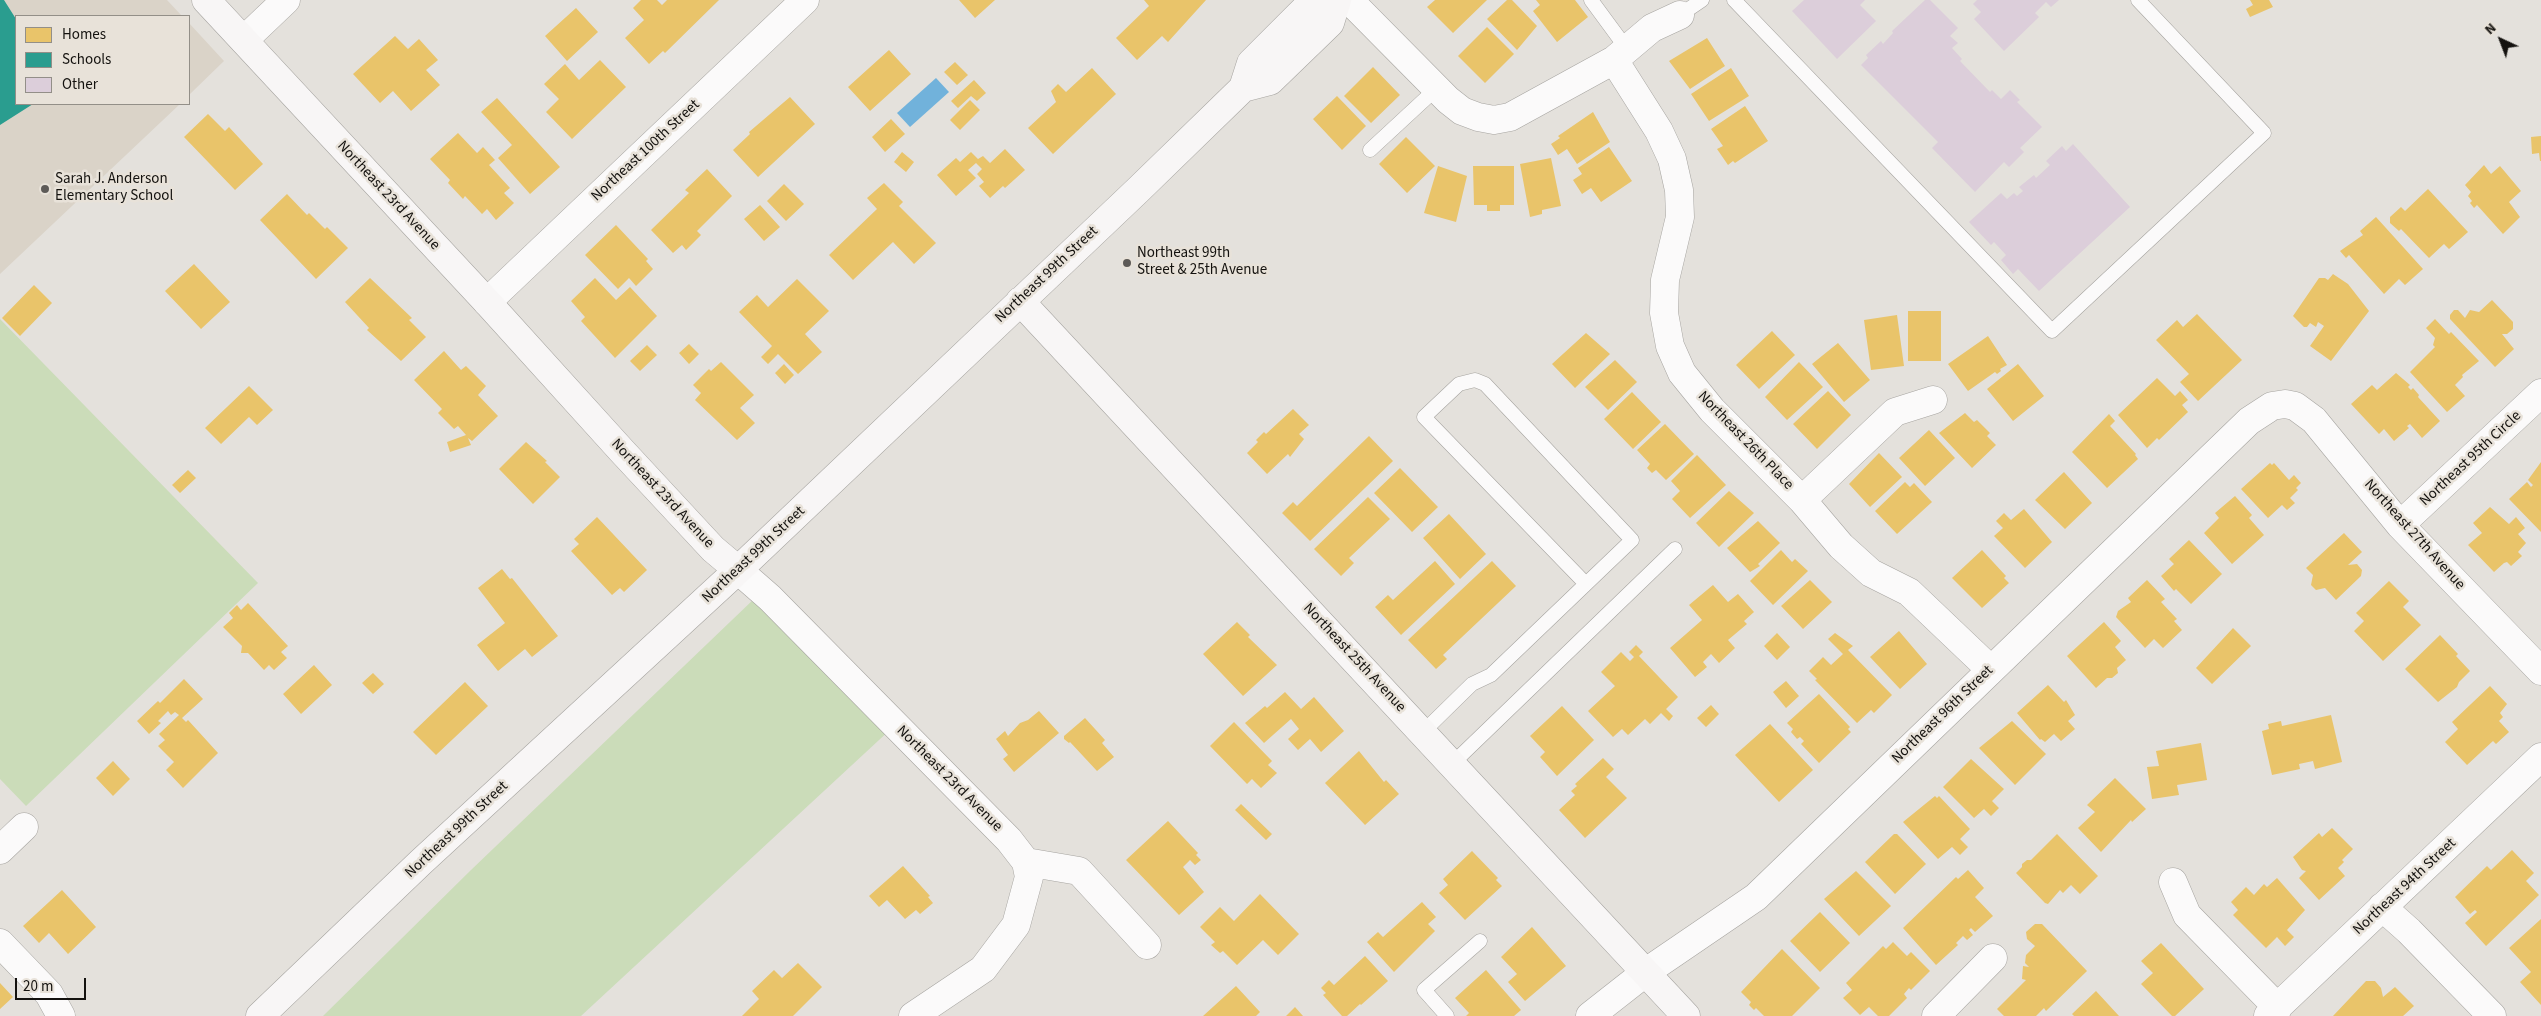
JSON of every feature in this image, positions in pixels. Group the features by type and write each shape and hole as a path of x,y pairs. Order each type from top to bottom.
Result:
{"street":[{"name":"Northeast 23rd Avenue","path":"206,0 487,302 713,549 770,598 1002,833 1026,862"},
{"path":"244,40 286,0"},
{"name":"Northeast 100th Street","path":"487,302 805,0"},
{"name":"Northeast 99th Street","path":"260,1016 421,862 738,570 1243,88 1251,63 1311,3 1319,0"},
{"name":"Northeast 99th Street","path":"1243,88 1270,81 1330,23 1337,0"},
{"path":"1349,0 1436,88 1462,110 1485,119 1510,117 1620,55 1652,28 1680,15"},
{"name":"Northeast 26th Place","path":"1620,55 1672,159 1680,190 1680,217 1665,280 1664,313 1670,346 1682,373 1712,410 1802,500 1841,546 1871,573 1909,592 1990,670"},
{"name":"Northeast 25th Avenue","path":"1020,301 1686,1016"},
{"name":"Northeast 95th Circle","path":"2400,525 2541,393"},
{"path":"1802,500 1895,412 1933,400"},
{"name":"Northeast 27th Avenue","path":"2285,404 2295,406 2314,420 2400,525 2541,671"},
{"name":"Northeast 96th Street","path":"1590,1016 1646,972 1756,897 2249,422 2260,412 2272,406 2285,404"},
{"name":"Northeast 94th Street","path":"2273,1012 2541,758"},
{"path":"0,850 24,827"},
{"path":"914,1016 983,969 1016,924 1029,878 1026,862 1079,871 1147,945"},
{"path":"2173,882 2187,915 2273,1012"},
{"path":"2382,907 2409,930 2492,1016"},
{"path":"0,943 49,994 61,1016"},
{"path":"1949,1011 1994,958"}],"lane":[{"path":"1591,0 1620,55"},
{"path":"1680,15 1702,0"},
{"path":"1734,0 2052,332 2264,133 2138,0"},
{"path":"1370,150 1436,88"},
{"path":"1423,732 1472,684 1491,675 1632,540 1485,384 1475,380 1459,384 1424,417 1586,584"},
{"path":"1452,764 1675,549"},
{"path":"1447,1016 1424,990 1480,941"}],"shaded area":[{"name":"Sarah J. Anderson Elementary School","path":"0,0 167,0 181,15 15,15 15,105 179,105 0,274"},
{"path":"190,24 224,61 190,94"}],"green space":[{"path":"0,319 258,583 26,806 0,779"},
{"path":"755,598 892,728 581,1016 323,1016 471,870"}],"water":[{"path":"936,78 949,92 910,127 897,113"}],"building: Homes":[{"path":"641,0 657,0 662,5 667,0 719,0 665,53 663,51 649,64 625,38 644,20 633,8"},
{"path":"959,0 995,0 975,18"},
{"path":"1144,0 1206,0 1168,42 1162,36 1137,60 1116,38 1149,6"},
{"path":"1435,0 1487,0 1453,33 1427,7"},
{"path":"1507,0 1512,0 1537,26 1517,50 1487,19"},
{"path":"1536,0 1575,0 1588,17 1557,42 1533,11 1540,5"},
{"path":"2250,0 2269,0 2273,7 2250,17 2246,9 2253,5"},
{"path":"576,8 598,32 567,61 545,36"},
{"path":"1487,27 1514,54 1485,83 1458,56"},
{"path":"395,36 408,49 419,39 438,60 426,70 440,85 411,111 393,91 380,103 353,74"},
{"path":"1707,38 1725,66 1690,89 1669,61"},
{"path":"889,50 911,74 870,111 848,87"},
{"path":"600,60 626,87 572,139 546,112 559,99 544,84 565,64 579,80"},
{"path":"955,62 968,75 957,85 944,72"},
{"path":"1373,67 1400,95 1371,123 1344,96"},
{"path":"1092,68 1116,94 1053,154 1028,128 1056,102 1051,91 1058,84 1066,92"},
{"path":"1731,68 1749,96 1709,121 1691,94"},
{"path":"974,80 986,93 977,101 971,96 958,108 951,101"},
{"path":"1337,96 1366,126 1342,150 1313,119"},
{"path":"790,97 815,124 758,177 733,150 750,134 749,132"},
{"path":"497,98 560,167 530,194 498,158 512,145 481,112"},
{"path":"970,100 980,110 960,130 950,120"},
{"path":"1745,106 1768,141 1735,163 1733,161 1728,165 1717,149 1723,146 1711,129"},
{"path":"1593,112 1610,142 1577,164 1567,149 1558,155 1551,144 1560,138 1558,136"},
{"path":"208,114 225,131 229,127 263,164 235,190 184,137"},
{"path":"891,119 905,134 885,152 872,137"},
{"path":"458,133 477,153 483,147 495,160 489,165 510,188 504,193 514,203 496,220 487,209 482,214 465,196 463,199 448,183 450,180 430,159"},
{"path":"2541,136 2540,161 2539,153 2532,154 2531,137"},
{"path":"1406,137 1435,166 1407,193 1379,164"},
{"path":"1609,147 1632,181 1601,202 1591,188 1582,194 1573,180 1582,174 1578,168"},
{"path":"1005,149 1025,170 1005,188 1003,186 990,198 979,186 984,182 977,174 982,169 976,163 968,170 976,178 956,196 937,175 956,158 960,162 971,152 978,159 983,156 990,163"},
{"path":"902,152 914,162 906,172 894,162"},
{"path":"1551,158 1561,206 1542,210 1542,214 1530,217 1520,164"},
{"path":"2484,165 2491,174 2500,166 2521,191 2509,202 2520,217 2503,234 2477,205 2474,208 2468,196 2471,192 2465,185"},
{"path":"1438,166 1467,176 1456,222 1424,213"},
{"path":"1473,166 1514,166 1514,205 1500,205 1500,211 1487,211 1487,205 1474,205"},
{"path":"707,169 732,196 697,231 701,235 686,250 682,245 673,253 651,230 689,193 685,190"},
{"path":"884,183 903,202 899,206 936,243 914,264 893,242 853,280 829,255 877,209 867,198"},
{"path":"784,184 804,204 786,221 767,201"},
{"path":"2428,189 2468,232 2449,249 2444,244 2429,258 2401,229 2399,231 2390,223 2390,217 2401,207 2405,211"},
{"path":"287,194 307,215 309,213 325,229 327,227 348,248 316,279 260,220"},
{"path":"760,205 780,227 764,241 744,219"},
{"path":"2376,217 2423,269 2405,285 2399,279 2384,294 2349,255 2346,258 2340,251 2363,235 2360,231"},
{"path":"616,225 648,259 646,261 653,269 636,286 629,278 618,289 585,255"},
{"path":"194,264 230,302 201,329 165,291"},
{"path":"2333,274 2348,284 2369,311 2331,361 2310,346 2324,326 2318,322 2316,327 2310,323 2307,327 2304,327 2293,316 2319,278 2328,280"},
{"path":"370,278 412,318 409,320 426,337 401,361 367,330 369,328 345,302"},
{"path":"595,278 616,300 630,287 657,316 615,358 581,321 585,317 571,301"},
{"path":"797,279 829,311 805,334 822,352 798,374 778,354 768,364 761,357 772,346 739,312 757,295 768,307"},
{"path":"34,285 52,303 20,336 2,318"},
{"path":"2492,300 2513,322 2513,329 2507,334 2502,334 2514,349 2495,367 2450,319 2450,315 2454,310 2458,310 2465,318 2470,310 2479,312"},
{"path":"1908,311 1941,311 1941,361 1908,361"},
{"path":"2197,314 2242,360 2198,401 2180,382 2189,374 2156,340 2177,320 2183,327"},
{"path":"1897,315 1904,366 1871,370 1864,320"},
{"path":"2435,319 2449,334 2451,332 2479,361 2462,375 2463,377 2455,385 2465,396 2447,412 2410,372 2435,347 2433,345 2435,338 2426,328"},
{"path":"1772,331 1795,355 1759,389 1736,365"},
{"path":"1586,333 1610,354 1575,388 1552,364"},
{"path":"1988,336 2007,365 2000,369 2001,371 1997,374 1995,372 1968,391 1948,364"},
{"path":"1838,343 1870,380 1844,402 1812,364"},
{"path":"689,344 699,354 689,364 679,353"},
{"path":"647,345 657,355 640,371 630,361"},
{"path":"444,351 461,370 466,366 486,386 478,395 498,416 472,441 468,438 471,445 450,452 447,442 466,435 458,426 454,429 438,413 442,409 414,380"},
{"path":"1615,360 1637,382 1608,410 1585,387"},
{"path":"721,362 754,395 740,408 755,423 737,440 695,400 701,393 693,385 709,369 711,371"},
{"path":"1799,362 1823,387 1787,420 1765,397"},
{"path":"784,364 794,375 785,384 775,373"},
{"path":"2018,364 2044,396 2013,421 1987,389"},
{"path":"2396,373 2410,385 2408,387 2411,390 2413,388 2419,395 2418,397 2440,421 2422,438 2410,424 2407,426 2409,428 2394,441 2384,429 2379,434 2351,404 2372,385 2377,390"},
{"path":"2157,378 2175,396 2180,391 2188,400 2182,405 2188,412 2159,440 2157,438 2147,448 2118,415"},
{"path":"249,386 273,410 257,425 249,417 221,444 205,428"},
{"path":"1828,391 1851,415 1817,449 1793,424"},
{"path":"1632,392 1661,422 1633,449 1604,419"},
{"path":"1293,409 1309,425 1299,434 1304,439 1290,457 1288,454 1267,474 1247,453 1258,442 1256,440 1264,432 1266,434"},
{"path":"1965,413 1974,422 1977,420 1990,433 1987,436 1996,445 1972,468 1939,433"},
{"path":"2109,414 2115,421 2110,426 2136,454 2138,459 2107,488 2072,452"},
{"path":"1665,424 1694,454 1666,480 1656,470 1652,473 1647,468 1650,464 1637,450"},
{"path":"1929,430 1955,458 1925,486 1899,458"},
{"path":"1369,436 1393,461 1310,541 1282,513 1293,502 1297,506"},
{"path":"526,442 547,461 545,462 560,477 533,504 499,469"},
{"path":"1879,453 1902,477 1870,507 1849,484"},
{"path":"1697,455 1726,485 1690,518 1672,499 1680,491 1671,481"},
{"path":"2541,462 2541,532 2509,499 2527,482 2531,487 2533,485 2528,480"},
{"path":"2270,463 2272,465 2274,463 2289,480 2294,475 2301,483 2296,488 2298,490 2290,498 2295,503 2287,510 2282,505 2268,518 2241,489"},
{"path":"1400,468 1438,507 1412,532 1374,493"},
{"path":"188,470 196,478 180,493 172,485"},
{"path":"2064,472 2092,503 2065,529 2035,500"},
{"path":"1905,482 1910,487 1914,483 1932,502 1897,534 1875,511"},
{"path":"1729,491 1754,513 1719,547 1696,523"},
{"path":"2235,496 2252,515 2249,518 2264,535 2232,564 2204,533 2219,518 2215,513"},
{"path":"1368,497 1390,519 1349,558 1354,563 1341,576 1314,549"},
{"path":"2490,507 2509,524 2516,517 2525,528 2518,534 2526,543 2518,552 2522,556 2511,566 2507,562 2504,563 2494,572 2468,545 2482,533 2473,523"},
{"path":"2024,509 2052,542 2025,568 1994,536 2003,528 1996,521 2004,513 2011,520"},
{"path":"1449,514 1486,554 1460,579 1423,538"},
{"path":"597,517 647,570 624,592 620,588 612,595 571,551 579,544 574,539"},
{"path":"1758,521 1780,543 1758,564 1760,566 1750,572 1727,548"},
{"path":"2344,533 2362,552 2348,565 2357,564 2362,570 2361,576 2336,600 2325,588 2316,590 2311,585 2313,575 2306,568"},
{"path":"2189,540 2222,574 2191,604 2176,589 2174,591 2161,576 2174,564 2169,559"},
{"path":"1781,550 1792,562 1795,559 1808,571 1773,605 1750,581"},
{"path":"1982,550 2006,576 2004,578 2009,583 1982,608 1952,578"},
{"path":"1435,561 1455,584 1401,635 1375,607 1388,595 1393,600"},
{"path":"1492,561 1516,586 1443,655 1447,659 1436,669 1408,640"},
{"path":"502,569 510,579 512,578 558,636 532,657 525,649 498,671 477,645 505,623 478,588"},
{"path":"1810,580 1832,602 1803,629 1781,606"},
{"path":"2147,580 2165,599 2161,602 2177,619 2174,621 2182,630 2163,648 2154,639 2145,648 2116,617 2118,611 2131,602 2128,598"},
{"path":"2389,581 2409,601 2403,607 2421,625 2383,661 2354,631 2364,621 2356,613"},
{"path":"1713,585 1728,602 1738,594 1754,612 1744,621 1747,624 1728,640 1735,648 1719,663 1711,654 1703,662 1707,667 1695,677 1670,648 1702,620 1689,605"},
{"path":"248,603 288,646 281,652 287,658 274,670 269,665 264,670 248,653 241,653 242,646 223,627 233,618 229,613 237,605 241,610"},
{"path":"1237,622 1250,635 1248,637 1277,665 1243,696 1203,654"},
{"path":"2104,622 2121,641 2115,647 2126,660 2117,668 2118,673 2112,678 2107,678 2096,688 2067,656"},
{"path":"2233,628 2251,646 2212,684 2196,668"},
{"path":"1899,631 1927,664 1900,689 1870,657"},
{"path":"1777,633 1790,647 1777,660 1764,646"},
{"path":"1835,633 1853,646 1848,650 1892,695 1874,713 1871,710 1857,723 1815,680 1817,679 1809,671 1823,657 1831,665 1843,654 1828,639"},
{"path":"2440,635 2458,654 2456,656 2470,671 2459,682 2457,687 2438,702 2405,669"},
{"path":"1636,645 1643,652 1639,656 1678,697 1666,709 1673,716 1669,721 1661,713 1650,724 1645,719 1628,735 1622,729 1613,737 1588,711 1615,686 1601,672 1621,652 1630,661 1634,657 1629,652"},
{"path":"314,665 332,685 301,714 283,694"},
{"path":"373,673 384,684 373,694 362,683"},
{"path":"184,679 203,699 182,718 186,722 188,720 218,753 183,788 166,770 174,762 158,746 165,740 159,734 179,715 175,712 171,715 168,711 158,721 161,723 149,734 137,721 158,701 160,703"},
{"path":"1786,681 1799,696 1786,708 1773,692"},
{"path":"465,682 488,706 436,755 413,732"},
{"path":"2048,685 2064,702 2066,700 2075,715 2068,721 2075,729 2061,741 2054,734 2045,742 2040,740 2017,713"},
{"path":"2490,686 2507,704 2500,713 2503,717 2499,721 2509,732 2496,744 2493,741 2467,765 2445,742 2458,729 2452,722"},
{"path":"1285,692 1301,709 1314,697 1344,731 1321,752 1310,739 1298,750 1288,739 1299,729 1291,719 1264,743 1245,723 1265,706 1267,708"},
{"path":"1819,694 1850,727 1848,729 1851,732 1819,763 1801,744 1804,741 1800,737 1797,739 1791,732 1793,729 1787,723"},
{"path":"1711,705 1719,714 1706,727 1697,718"},
{"path":"1562,706 1594,740 1557,776 1540,757 1545,752 1530,736"},
{"path":"1039,711 1059,733 1014,772 1003,759 1008,755 996,739 1005,731 1008,736 1020,723 1028,720"},
{"path":"2331,715 2342,762 2315,769 2313,761 2299,764 2300,769 2272,775 2262,731 2269,729 2268,724 2281,721 2282,726"},
{"path":"1085,718 1105,740 1102,743 1114,757 1097,771 1070,742 1064,739 1064,736"},
{"path":"2012,721 2046,754 2015,785 1979,748"},
{"path":"1234,722 1272,761 1268,765 1277,773 1261,788 1252,779 1247,784 1210,746"},
{"path":"1770,724 1813,770 1779,802 1735,755"},
{"path":"2201,743 2207,780 2177,785 2179,795 2152,799 2147,767 2159,766 2156,751"},
{"path":"1359,751 1384,782 1386,780 1399,794 1365,825 1325,783"},
{"path":"1603,758 1614,769 1606,777 1627,798 1585,838 1559,810 1575,795 1571,791 1577,786 1575,784"},
{"path":"1971,759 2004,789 1992,801 1999,808 1991,816 1984,809 1974,818 1943,787"},
{"path":"113,761 130,779 113,796 96,778"},
{"path":"2115,778 2146,809 2132,822 2131,820 2101,852 2078,828 2095,812 2087,805"},
{"path":"1935,796 1937,798 1939,796 1970,829 1960,839 1968,847 1960,855 1952,847 1938,859 1903,822"},
{"path":"1241,804 1272,834 1266,840 1235,810"},
{"path":"1168,821 1198,853 1196,855 1201,860 1195,865 1190,860 1183,867 1204,892 1179,915 1126,860"},
{"path":"2332,828 2353,849 2342,860 2344,862 2338,868 2345,876 2319,900 2299,878 2306,871 2302,870 2293,857 2319,833 2322,837"},
{"path":"1894,834 1897,834 1926,864 1895,894 1865,862"},
{"path":"2057,834 2098,876 2080,894 2071,885 2063,893 2060,890 2048,904 2016,873 2022,867 2022,864 2027,860 2031,860"},
{"path":"2512,850 2534,873 2526,881 2539,895 2486,946 2465,923 2477,912 2475,910 2470,914 2455,897 2487,866 2491,870"},
{"path":"1472,851 1498,878 1496,880 1502,886 1465,920 1439,893 1448,885 1443,879"},
{"path":"903,866 930,896 928,897 933,903 920,914 916,910 905,919 887,900 879,907 869,896"},
{"path":"1968,870 1984,888 1975,897 1993,916 1975,932 1971,928 1969,930 1973,935 1967,940 1963,936 1956,943 1958,945 1936,965 1903,928 1956,877 1958,879"},
{"path":"1856,871 1891,906 1859,936 1824,899"},
{"path":"2277,878 2305,910 2287,930 2294,937 2285,946 2277,937 2266,948 2233,915 2238,910 2231,902 2246,887 2254,895 2264,884 2267,887"},
{"path":"62,890 96,927 68,954 49,933 39,943 23,926"},
{"path":"1260,894 1299,934 1278,955 1263,940 1237,965 1223,951 1220,953 1211,945 1215,942 1200,927 1220,907 1234,921"},
{"path":"1422,902 1436,917 1428,924 1435,931 1394,972 1367,942 1378,932 1383,937"},
{"path":"1820,912 1850,943 1820,972 1790,941"},
{"path":"2541,919 2541,1005 2520,982 2531,972 2509,948"},
{"path":"2035,924 2042,924 2087,971 2046,1011 2044,1008 2036,1016 2004,1016 1997,1009 2026,980 2022,979 2023,966 2029,967 2025,963 2026,955 2035,946 2027,939 2026,932"},
{"path":"1532,927 1566,966 1525,1001 1508,982 1517,974 1501,957"},
{"path":"1893,942 1907,956 1911,952 1930,971 1911,990 1909,988 1904,994 1907,998 1889,1016 1878,1016 1869,1007 1860,1015 1843,998 1852,990 1846,983 1883,946 1886,949"},
{"path":"2161,943 2204,989 2175,1016 2172,1016 2141,984 2153,973 2141,961"},
{"path":"1782,949 1820,988 1792,1016 1764,1016 1756,1008 1754,1010 1749,1005 1751,1002 1741,992"},
{"path":"1365,956 1388,981 1347,1016 1342,1016 1323,995 1326,993 1321,988 1329,980 1334,985"},
{"path":"798,963 822,987 793,1016 742,1016 759,999 752,991 774,970 782,978"},
{"path":"1486,970 1521,1010 1514,1016 1466,1016 1469,1013 1455,998"},
{"path":"2366,981 2375,981 2381,988 2383,997 2395,987 2414,1006 2403,1016 2333,1016"},
{"path":"0,983 13,997 0,1009"},
{"path":"1236,986 1260,1012 1256,1016 1203,1016"},
{"path":"2096,991 2119,1016 2074,1016 2072,1014"},
{"path":"1295,1007 1303,1016 1286,1016"}],"building: Schools":[{"path":"0,0 4,0 15,17 15,105 31,105 0,125"}],"building: Other":[{"path":"1804,0 1865,0 1860,5 1876,21 1837,59 1792,11"},
{"path":"1925,0 1930,0 1958,28 1950,36 1958,43 1952,48 1962,59 1960,61 1990,92 1992,90 2001,99 2010,90 2020,100 2017,102 2042,127 2020,148 2024,152 2009,167 2004,162 1975,192 1932,148 1938,142 1861,65 1868,58 1866,55 1881,41 1883,44 1893,33 1892,31"},
{"path":"1977,0 2059,0 2051,7 2046,2 2035,13 2039,17 2004,51 1974,19 1981,12 1973,4"},
{"path":"2073,144 2130,207 2039,291 2018,269 2013,274 2001,260 2006,255 1994,242 1991,245 1969,222 2001,193 2007,199 2014,193 2017,196 2023,191 2019,187 2034,175 2036,178 2050,165 2046,161 2062,146 2066,151"}],"place":[{"name":"Sarah J. Anderson Elementary School","path":"45,189"},
{"name":"Northeast 99th Street & 25th Avenue","path":"1127,263"}]}
